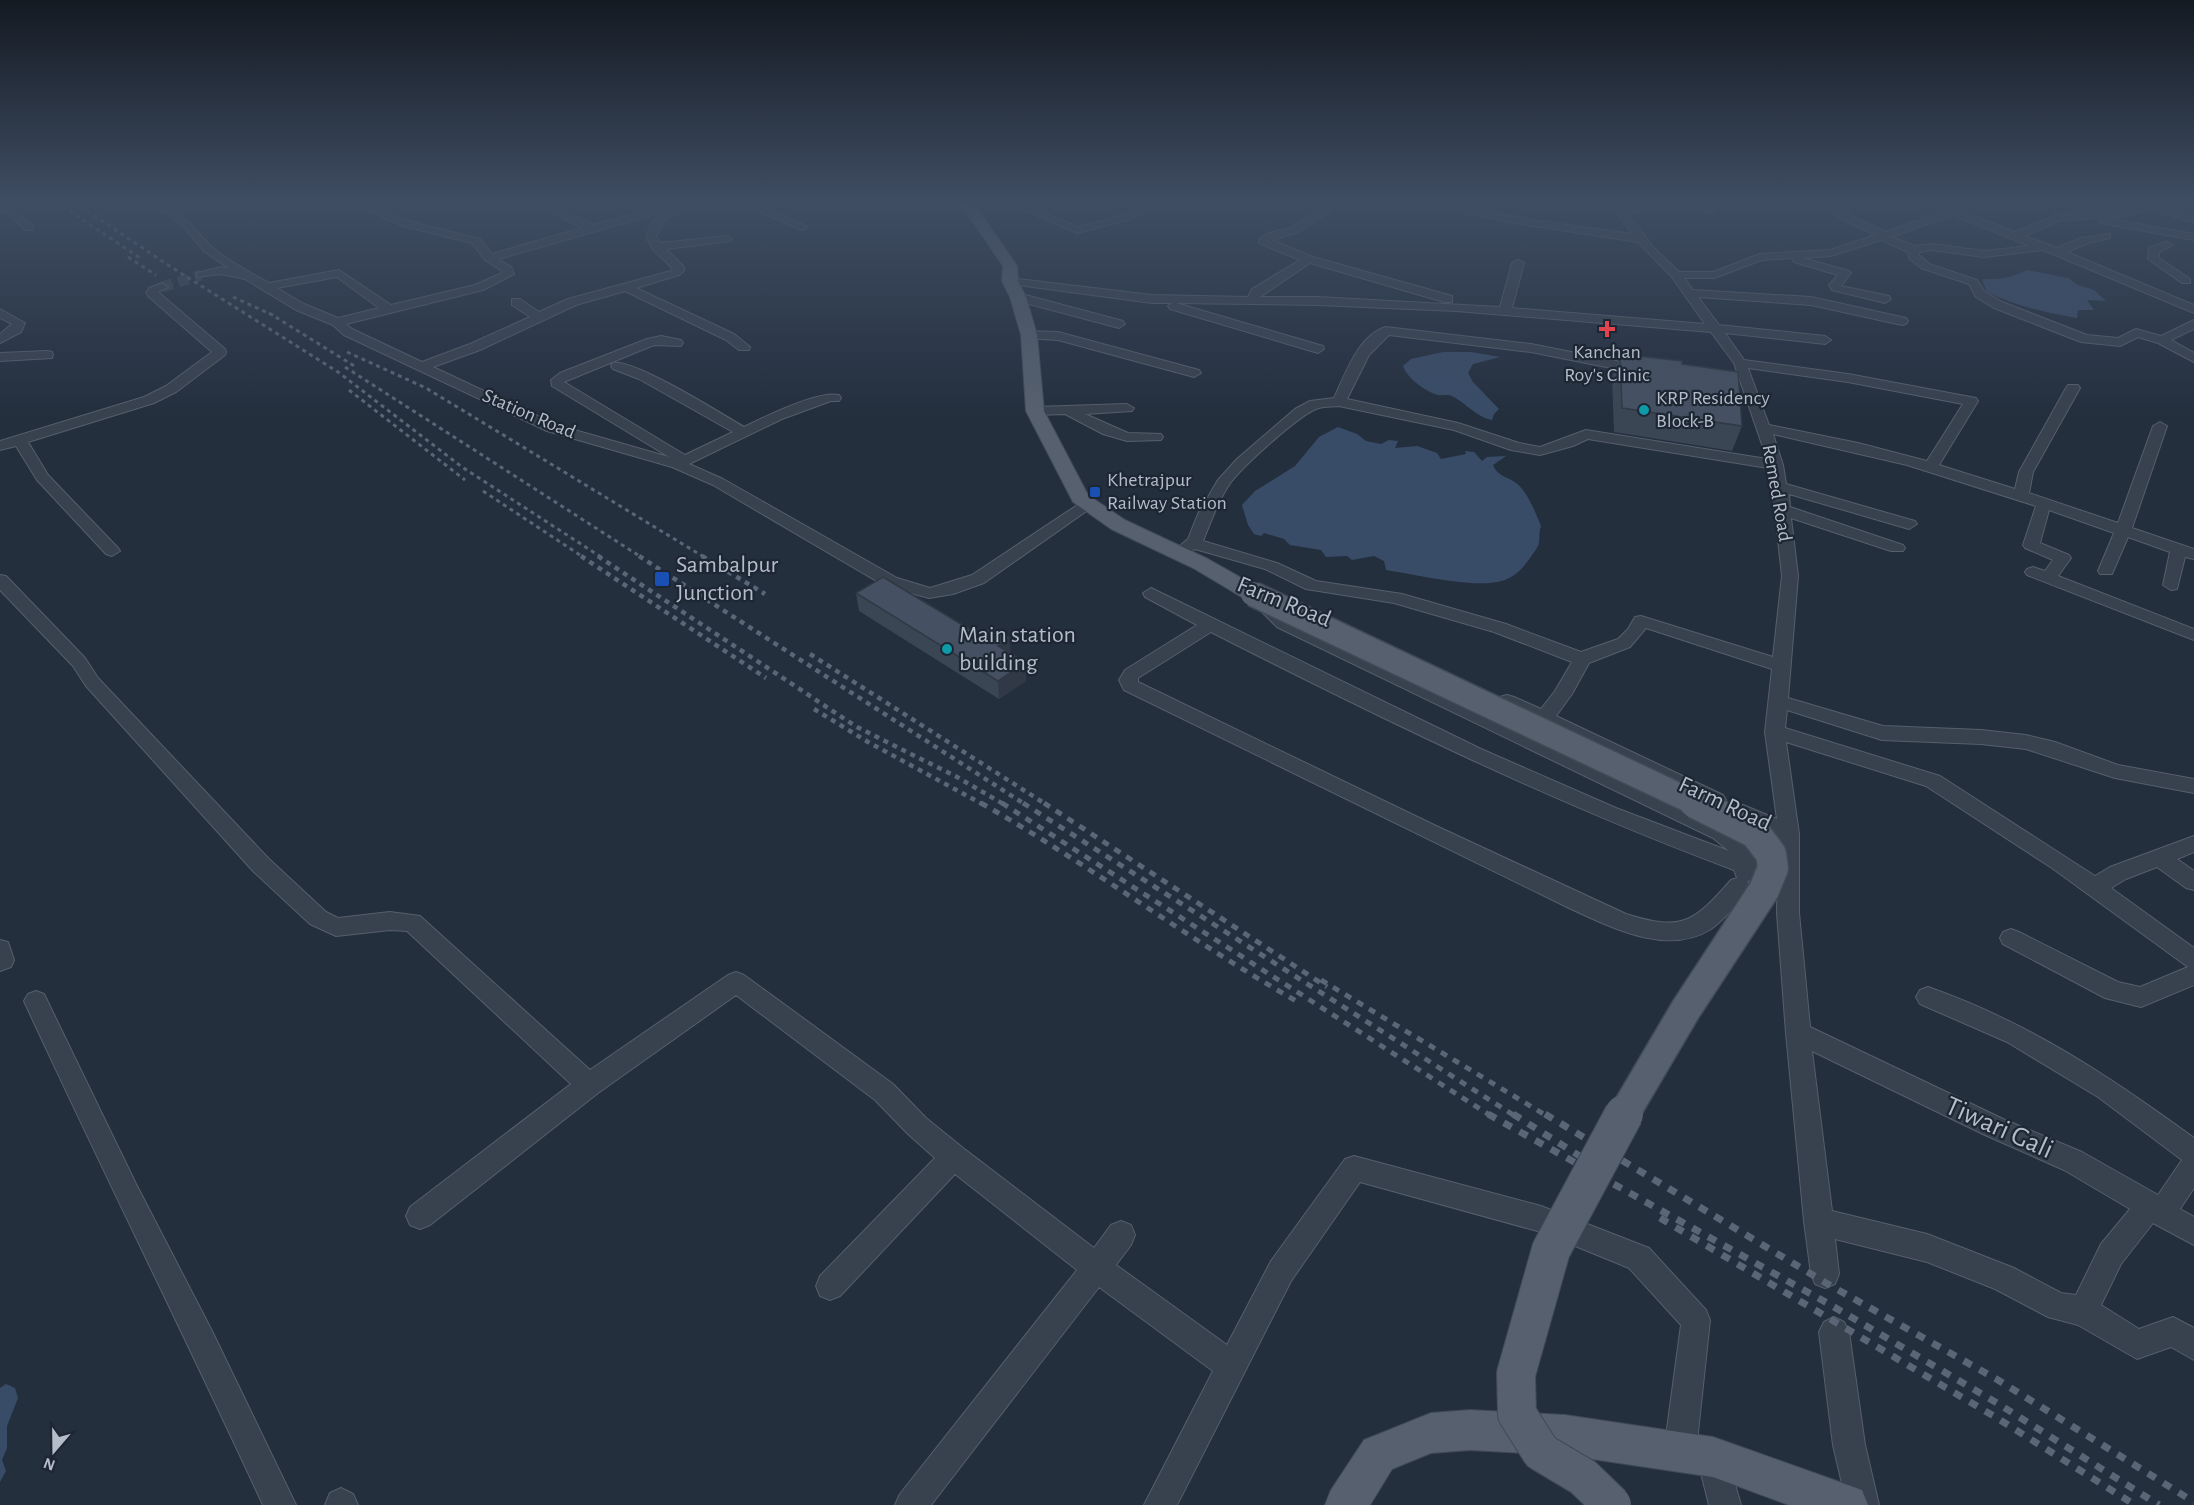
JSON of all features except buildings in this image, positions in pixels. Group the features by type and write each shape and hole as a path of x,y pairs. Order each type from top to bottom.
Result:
{"main road":[{"name":"Farm Road","path":"1011,272 1014,289 1029,334 1035,411 1071,483 1087,505 1135,533 1186,548 1253,594"},
{"path":"1253,594 1737,823 1755,833 1771,854 1773,868 1764,890 1686,1009 1626,1111 1551,1250 1516,1374 1517,1414 1541,1452 1582,1477 1612,1505"},
{"path":"1346,1505 1378,1454 1431,1432 1470,1430 1565,1435 1697,1454 1847,1505"}],"street":[{"path":"201,275 212,272"},
{"path":"230,272 250,277"},
{"name":"Station Road","path":"243,272 300,308 337,322 348,332 552,428 680,462 891,582 929,593 947,590 978,579 1087,505"},
{"path":"337,322 387,308 479,288 508,272"},
{"path":"424,366 475,347 584,298 628,288 676,272"},
{"path":"1252,300 1256,292 1288,272"},
{"path":"1355,272 1482,309"},
{"path":"1505,311 1515,272"},
{"path":"1676,274 1714,275 1721,272"},
{"path":"1842,272 1845,273 1835,285 1836,288 1885,299"},
{"path":"1937,272 1971,281 1980,294 2006,309 2085,339 2120,342 2136,333 2162,340 2194,358"},
{"path":"2108,272 2194,309"},
{"path":"2175,272 2190,282"},
{"path":"267,287 339,273 387,308"},
{"name":"Remed Road","path":"1676,274 1740,363 1744,390 1764,428 1776,465 1780,487 1790,576 1775,732 1789,834 1788,913 1798,1033 1825,1274"},
{"path":"2143,286 2190,282"},
{"path":"0,446 149,400 171,389 220,352 152,293 153,290 162,287"},
{"path":"628,288 730,337 744,347"},
{"path":"1014,289 1152,299 1389,303 1505,311 1518,329 1615,363 1654,373"},
{"path":"1014,289 1119,324"},
{"path":"1688,293 1811,301 1902,321"},
{"path":"1152,299 1318,349"},
{"path":"516,302 538,317"},
{"path":"0,313 19,323 17,329 0,339"},
{"path":"2162,340 2194,324"},
{"path":"1339,402 1356,363 1372,340 1386,331 1714,328 1825,340"},
{"path":"1029,334 1058,336 1194,373"},
{"path":"677,344 661,340 651,342 565,376 557,383 680,462 777,416 831,397 834,398"},
{"path":"0,357 47,356"},
{"path":"1740,363 1848,378 1971,400 1930,468"},
{"path":"618,366 644,376 743,432"},
{"path":"2021,496 2026,472 2073,388"},
{"path":"1582,659 1500,628 1396,598 1312,585 1271,566 1186,548 1220,487 1242,462 1300,412 1315,404 1339,402 1458,428 1515,447 1540,451 1568,443 1586,434 1776,465"},
{"path":"1035,411 1127,408"},
{"path":"1067,410 1108,431 1127,437 1156,437"},
{"path":"2106,571 2160,426"},
{"path":"1764,428 1873,452 1930,468 2044,503 2186,552 2171,585"},
{"path":"20,440 42,477 112,551"},
{"path":"1780,487 1909,524"},
{"path":"2044,503 2031,545 2063,558 2040,575 2194,635"},
{"path":"1783,510 1897,548"},
{"path":"0,580 79,662 92,682 261,865 309,910 336,927 390,921 412,922 589,1085"},
{"path":"1151,593 1210,625 1466,752 1684,844 1743,876 1788,913"},
{"path":"1210,625 1131,674 1128,681 1131,686 1430,832 1592,907 1640,926 1676,932 1693,928 1710,920 1743,876 1745,854 1720,833 1283,623 1253,594"},
{"name":"Farm Road","path":"1253,594 1296,604 1789,834"},
{"path":"1544,718 1563,694 1582,659 1624,643 1636,632 1641,621 1781,666"},
{"path":"1778,701 1882,733 1982,737 2026,742 2048,747 2115,771 2194,786"},
{"path":"1775,732 1933,781 2060,862 2194,960"},
{"path":"2094,887 2118,873 2193,844"},
{"path":"2158,857 2194,882"},
{"path":"2011,938 2113,992 2141,997 2194,975"},
{"path":"0,949 3,960 0,962"},
{"path":"420,1216 589,1085 736,982 884,1092 917,1126 954,1157 1150,1309 1232,1366"},
{"path":"1928,997 2016,1035 2086,1076 2194,1153"},
{"path":"36,1001 127,1194 202,1341 280,1505"},
{"name":"Tiwari Gali","path":"1798,1033 1983,1122 2073,1161 2194,1232"},
{"path":"830,1286 954,1157"},
{"path":"2083,1311 2111,1254 2156,1209 2194,1165"},
{"path":"1160,1505 1281,1271 1354,1168 1541,1219 1639,1258 1696,1320 1697,1454 1725,1505"},
{"path":"1818,1221 1927,1248 2004,1278 2058,1307 2083,1311 2137,1344 2174,1332 2194,1345"},
{"path":"911,1505 1121,1235"},
{"path":"1834,1332 1849,1445 1863,1505"}],"water":[{"path":"2022,272 2038,272 2068,278 2078,285 2094,290 2106,301 2087,300 2094,310 2078,310 2077,318 2065,316 1998,297 1987,292 1982,279"},
{"path":"1443,352 1471,352 1500,357 1473,364 1468,373 1473,382 1499,409 1492,420 1481,416 1452,396 1438,395 1423,388 1405,371 1403,366 1411,359"},
{"path":"1338,427 1357,434 1366,441 1381,444 1389,440 1398,441 1395,448 1417,446 1437,453 1441,459 1466,454 1465,451 1474,452 1482,461 1487,457 1506,456 1493,465 1500,474 1520,487 1531,503 1541,526 1537,548 1521,569 1509,578 1498,582 1467,583 1386,570 1384,561 1374,556 1352,560 1347,556 1326,557 1321,550 1290,545 1284,539 1264,533 1261,536 1254,534 1248,525 1242,505 1255,491 1295,466 1319,437"},
{"path":"6,1384 15,1388 18,1398 7,1426 7,1448 2,1460 6,1471 0,1482 0,1388"}],"tunnel":[{"path":"162,287 201,275"}],"railway":[{"path":"152,272 156,275"},
{"path":"179,272 338,372 462,467 601,557"},
{"path":"233,297 271,314"},
{"path":"271,314 277,317"},
{"path":"271,314 356,367"},
{"path":"347,352 426,388 704,557"},
{"path":"345,367 641,557"},
{"path":"349,390 465,480"},
{"path":"483,491 583,557"},
{"path":"581,556 766,678"},
{"path":"598,556 857,727 957,777 1005,805"},
{"path":"639,556 1026,805"},
{"path":"702,556 765,594"},
{"path":"810,654 1047,805"},
{"path":"814,709 868,742 984,805"},
{"path":"981,803 1298,1002"},
{"path":"1002,803 1491,1116"},
{"path":"1023,803 1515,1116"},
{"path":"1044,803 1327,987"},
{"path":"1321,980 1547,1116"},
{"path":"1488,1114 1829,1304 1997,1403 2159,1505"},
{"path":"1513,1114 1586,1160"},
{"path":"1545,1114 1826,1283 1998,1380 2194,1502"},
{"path":"1660,1218 1997,1418 2135,1505"}],"place":[{"name":"Kanchan Roy's Clinic","path":"1607,329"},
{"name":"KRP Residency Block-B","path":"1644,410"},
{"name":"Khetrajpur Railway Station","path":"1095,492"},
{"name":"Sambalpur Junction","path":"662,579"},
{"name":"Main station building","path":"947,649"}]}
